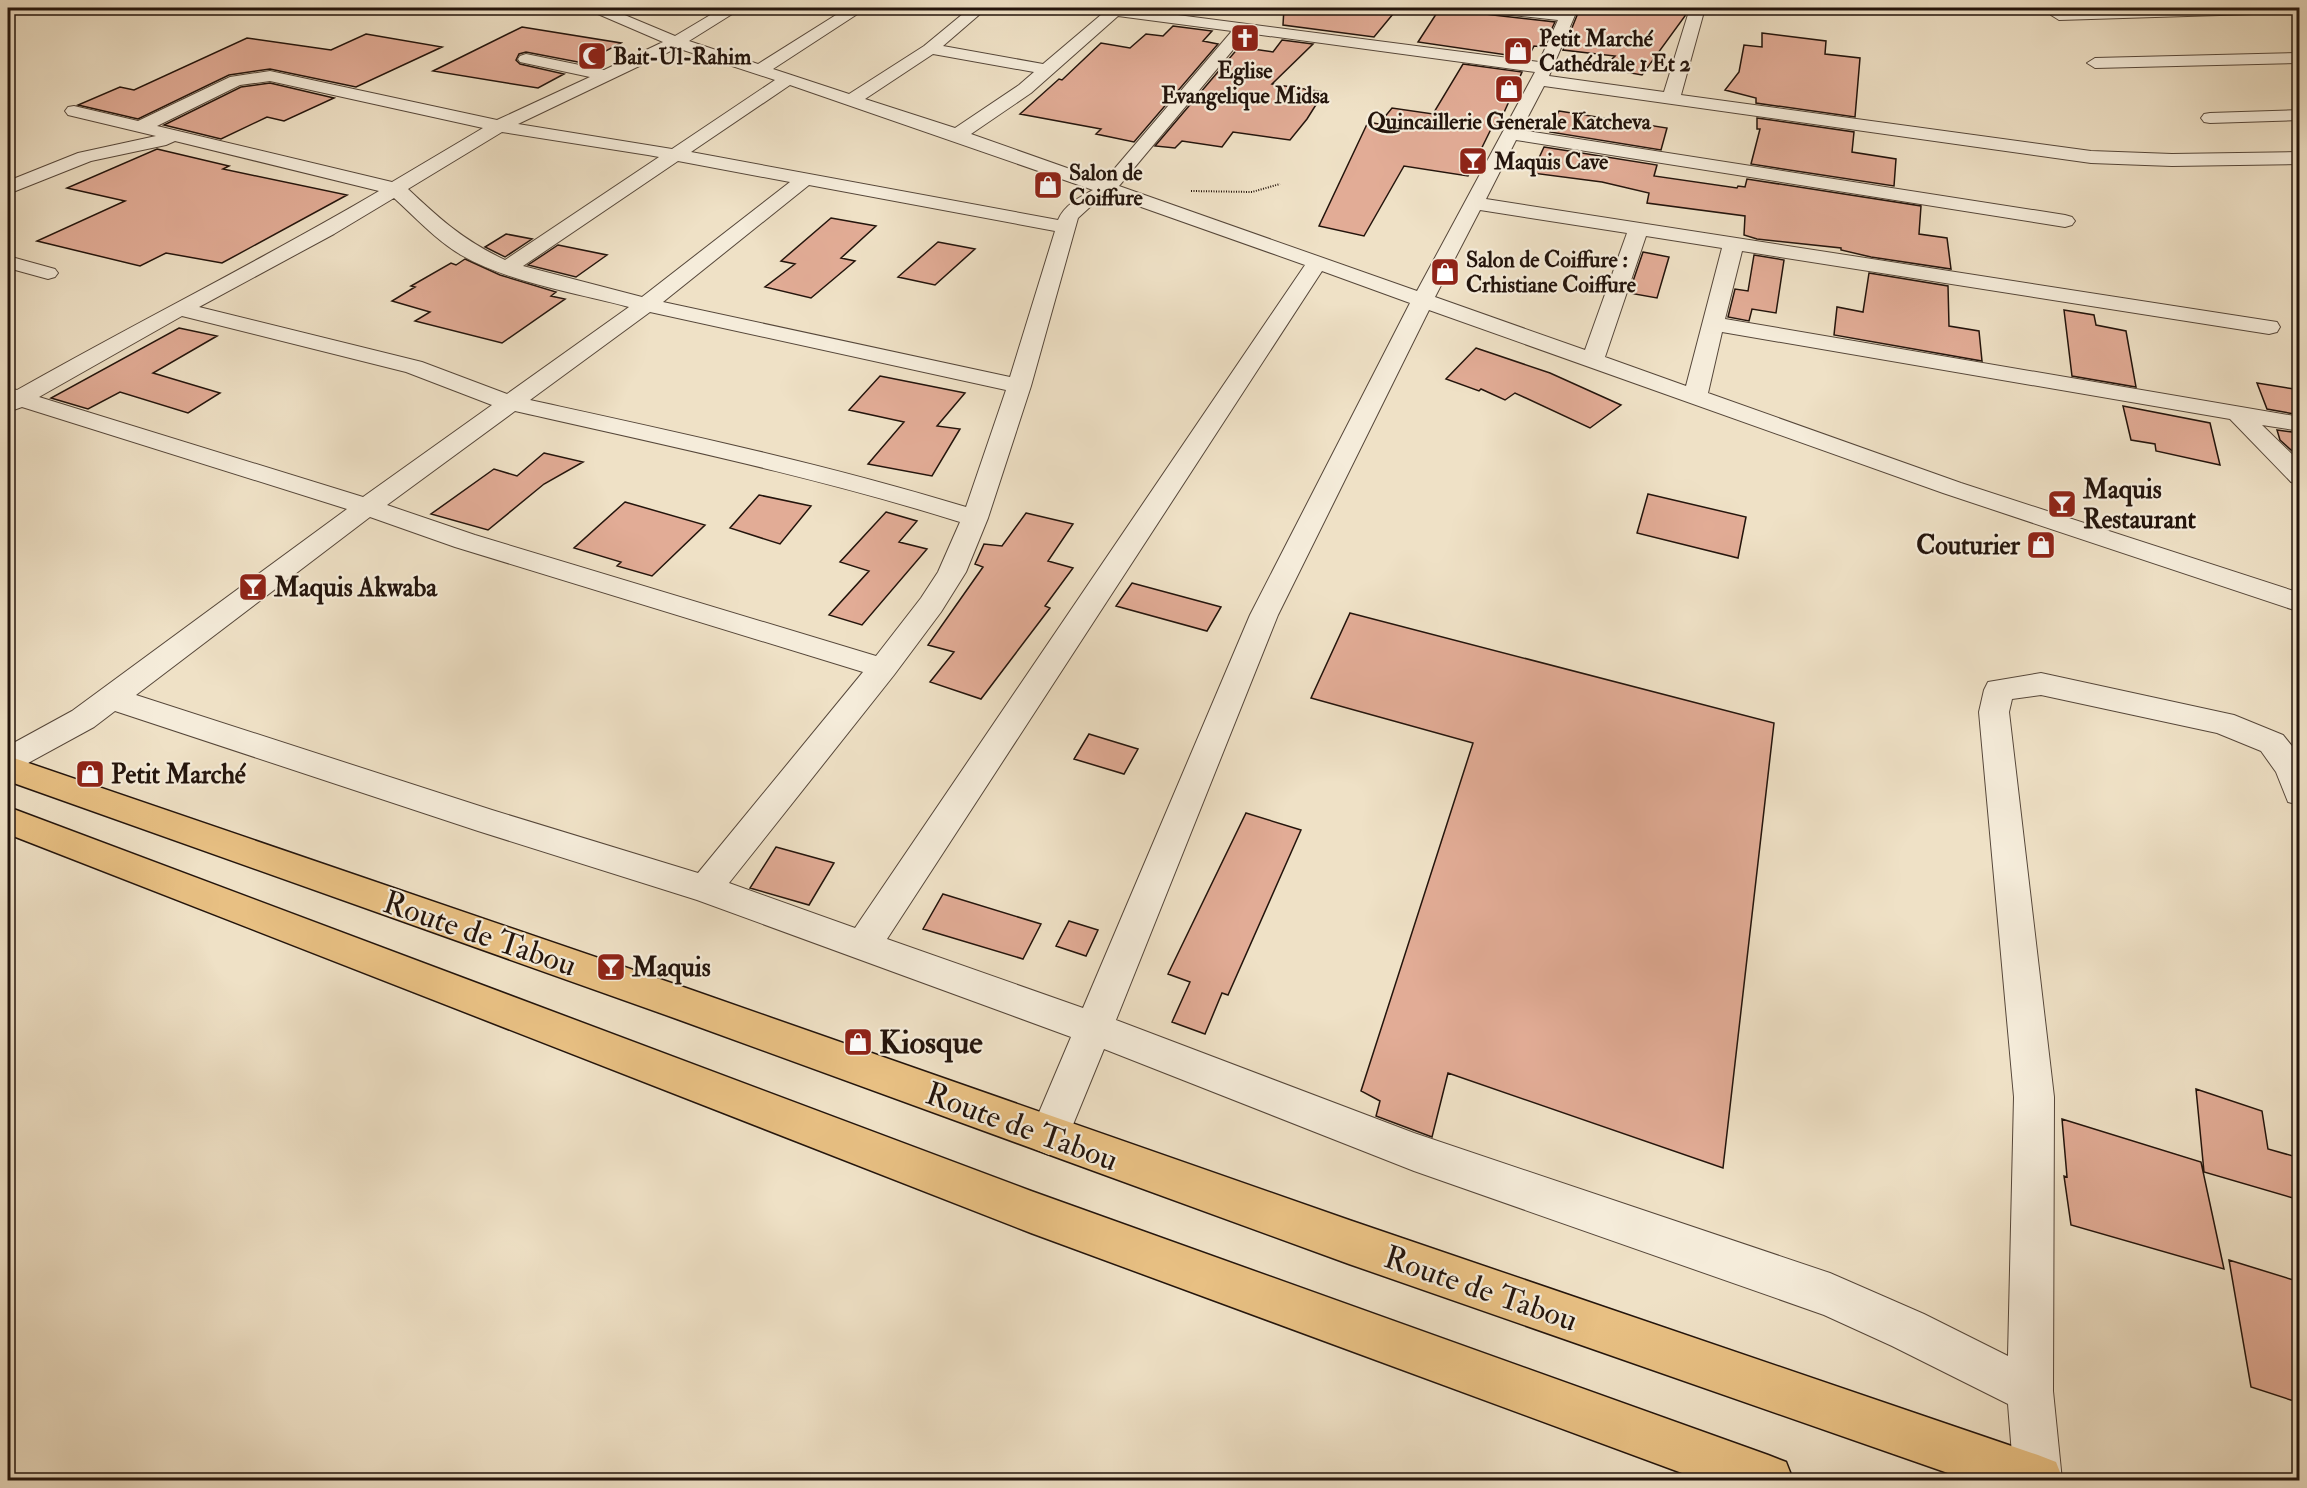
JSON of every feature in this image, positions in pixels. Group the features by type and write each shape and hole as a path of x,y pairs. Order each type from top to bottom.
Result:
{"main road":[{"name":"Route de Tabou","path":"8,768 698,1009 1049,1136 2038,1480"},
{"path":"8,820 1020,1208 1768,1480"}],"street":[{"path":"596,8 676,42 957,135 1952,488 2300,603"},
{"path":"11,400 327,230 499,126 676,42 732,8"},
{"path":"761,69 857,8"},
{"path":"853,99 930,49 979,8"},
{"path":"1094,8 1267,31 1542,74 1671,99 2091,157 2172,160 2300,158"},
{"path":"1049,1136 1264,615 1422,301 1542,74 1569,12 1493,8"},
{"path":"1671,99 1698,8"},
{"path":"2059,15 2284,8"},
{"path":"957,135 1025,89 1115,10"},
{"path":"1267,31 1281,15"},
{"path":"705,889 883,668 931,605 952,572 975,518 1019,386 1069,216 1083,203 1106,189 1243,28"},
{"path":"930,49 1048,70"},
{"path":"2095,63 2300,58"},
{"path":"525,59 606,75"},
{"path":"140,127 236,81 270,76 499,126 675,155 1066,227"},
{"path":"506,268 788,79"},
{"path":"74,111 396,189 446,235 468,250 506,268 646,305 1019,386"},
{"path":"2210,118 2300,115"},
{"path":"1510,134 2065,221"},
{"path":"8,188 55,165 82,156 113,148 185,138"},
{"path":"8,760 83,719 367,507 646,305 805,179"},
{"path":"1474,203 2269,327"},
{"path":"1592,361 1638,229"},
{"path":"1695,397 1733,244"},
{"path":"8,262 48,273"},
{"path":"862,947 1316,264"},
{"path":"179,309 414,367 509,403 740,454 881,489 975,518"},
{"path":"1713,324 2300,424"},
{"path":"11,400 367,507 465,541 883,668"},
{"path":"2238,414 2300,477"},
{"path":"2038,1480 2030,1390 2034,1096 1994,712 1999,690 2041,684 2223,723 2272,743 2291,768 2300,793"},
{"path":"111,698 490,822 705,889 1095,1029 1414,1152 1830,1295 1908,1330 2030,1390"}],"path":[{"path":"1136,200 1157,190 1252,192 1280,184"}],"building":[{"path":"1284,8 1398,8 1374,37 1283,25"},
{"path":"1440,8 1555,22 1543,47 1534,46 1528,58 1418,42"},
{"path":"1580,8 1688,8 1685,16 1642,75 1603,68 1615,56 1563,50"},
{"path":"1173,26 1212,31 1203,41 1218,44 1134,142 1096,134 1101,129 1020,114 1059,79 1062,80 1101,43 1130,48 1146,34 1163,36"},
{"path":"522,27 621,43 583,63 526,52 519,54 516,60 520,64 564,74 538,88 433,71"},
{"path":"1762,33 1826,41 1825,54 1860,58 1855,117 1756,103 1756,98 1725,90 1739,72 1744,45 1762,47"},
{"path":"366,34 442,47 356,87 270,69 229,75 138,119 78,105 120,87 134,90 247,38 331,50"},
{"path":"1282,40 1313,44 1272,84 1324,92 1290,140 1233,132 1222,147 1182,141 1175,148 1155,146 1239,47 1273,52"},
{"path":"1463,64 1522,72 1498,126 1493,125 1468,176 1404,166 1364,236 1319,226 1368,122 1379,124 1392,108 1433,114"},
{"path":"270,83 334,98 284,121 267,117 221,139 164,125 241,87"},
{"path":"1559,111 1667,128 1661,150 1550,132"},
{"path":"1757,118 1854,132 1852,152 1896,159 1894,186 1751,164 1760,129 1757,129"},
{"path":"1544,147 1657,165 1654,176 1737,188 1738,186 1745,187 1747,179 1921,206 1919,234 1947,238 1951,269 1871,257 1841,250 1841,248 1757,239 1744,235 1745,216 1647,203 1649,193 1602,182 1532,173"},
{"path":"157,149 229,166 223,169 347,195 222,263 166,253 140,266 37,241 125,201 67,188"},
{"path":"831,218 876,226 841,258 855,261 811,298 765,287 795,264 781,261"},
{"path":"506,234 532,239 505,257 485,247"},
{"path":"938,242 975,249 935,285 898,277"},
{"path":"558,245 607,255 576,277 528,265"},
{"path":"1643,252 1669,257 1657,298 1629,293"},
{"path":"1754,255 1784,260 1776,313 1752,309 1749,321 1728,317 1735,289 1748,291"},
{"path":"465,259 500,275 556,292 551,296 565,299 502,343 415,321 430,312 392,301 415,287 411,286 451,263 456,265"},
{"path":"1869,273 1948,286 1949,326 1979,331 1982,361 1834,335 1837,307 1863,312"},
{"path":"2064,310 2094,315 2096,325 2126,331 2136,387 2072,376"},
{"path":"179,328 217,336 153,373 220,393 188,413 120,392 88,409 51,398"},
{"path":"1476,348 1550,373 1621,405 1590,428 1515,393 1505,400 1481,389 1479,391 1446,379"},
{"path":"880,376 965,393 937,426 960,429 932,476 868,464 904,422 849,410"},
{"path":"2257,383 2300,390 2300,415 2267,409"},
{"path":"2123,406 2210,423 2220,465 2156,451 2155,444 2131,440"},
{"path":"2277,430 2300,433 2300,458 2280,440"},
{"path":"544,453 583,462 544,484 488,530 431,514 494,469 517,476"},
{"path":"1648,494 1746,517 1738,558 1637,533"},
{"path":"759,495 811,506 780,544 730,528"},
{"path":"625,502 705,525 652,576 617,566 621,562 574,548"},
{"path":"886,512 917,521 899,542 927,549 862,625 829,615 869,571 840,562"},
{"path":"1026,513 1073,524 1048,561 1073,568 1045,606 1050,608 981,699 930,682 954,652 928,645 983,567 975,564 984,544 1002,546"},
{"path":"1132,583 1221,607 1207,631 1116,606"},
{"path":"1350,613 1774,723 1723,1168 1448,1073 1432,1137 1376,1116 1380,1101 1361,1091 1473,743 1311,698"},
{"path":"1089,734 1138,749 1124,774 1074,759"},
{"path":"1246,813 1301,830 1228,995 1222,993 1205,1034 1172,1022 1190,982 1168,974"},
{"path":"776,847 834,863 809,905 750,888"},
{"path":"943,894 1041,924 1023,959 923,929"},
{"path":"1069,921 1098,930 1086,956 1056,946"},
{"path":"2196,1089 2262,1111 2268,1149 2300,1158 2300,1200 2204,1172"},
{"path":"2062,1119 2201,1162 2224,1269 2071,1225 2064,1176 2067,1177"},
{"path":"2229,1260 2300,1282 2300,1403 2251,1387"}],"place":[{"name":"Eglise Evangelique Midsa","path":"1245,38"},
{"name":"Petit Marché Cathédrale 1 Et 2","path":"1518,51"},
{"name":"Bait-Ul-Rahim","path":"592,56"},
{"name":"Quincaillerie Generale Katcheva","path":"1509,89"},
{"name":"Maquis Cave","path":"1473,161"},
{"name":"Salon de Coiffure","path":"1048,185"},
{"name":"Salon de Coiffure : Crhistiane Coiffure","path":"1445,272"},
{"name":"Maquis Restaurant","path":"2062,504"},
{"name":"Couturier","path":"2041,545"},
{"name":"Maquis Akwaba","path":"253,587"},
{"name":"Petit Marché","path":"90,774"},
{"name":"Maquis","path":"611,967"},
{"name":"Kiosque","path":"858,1042"}]}
